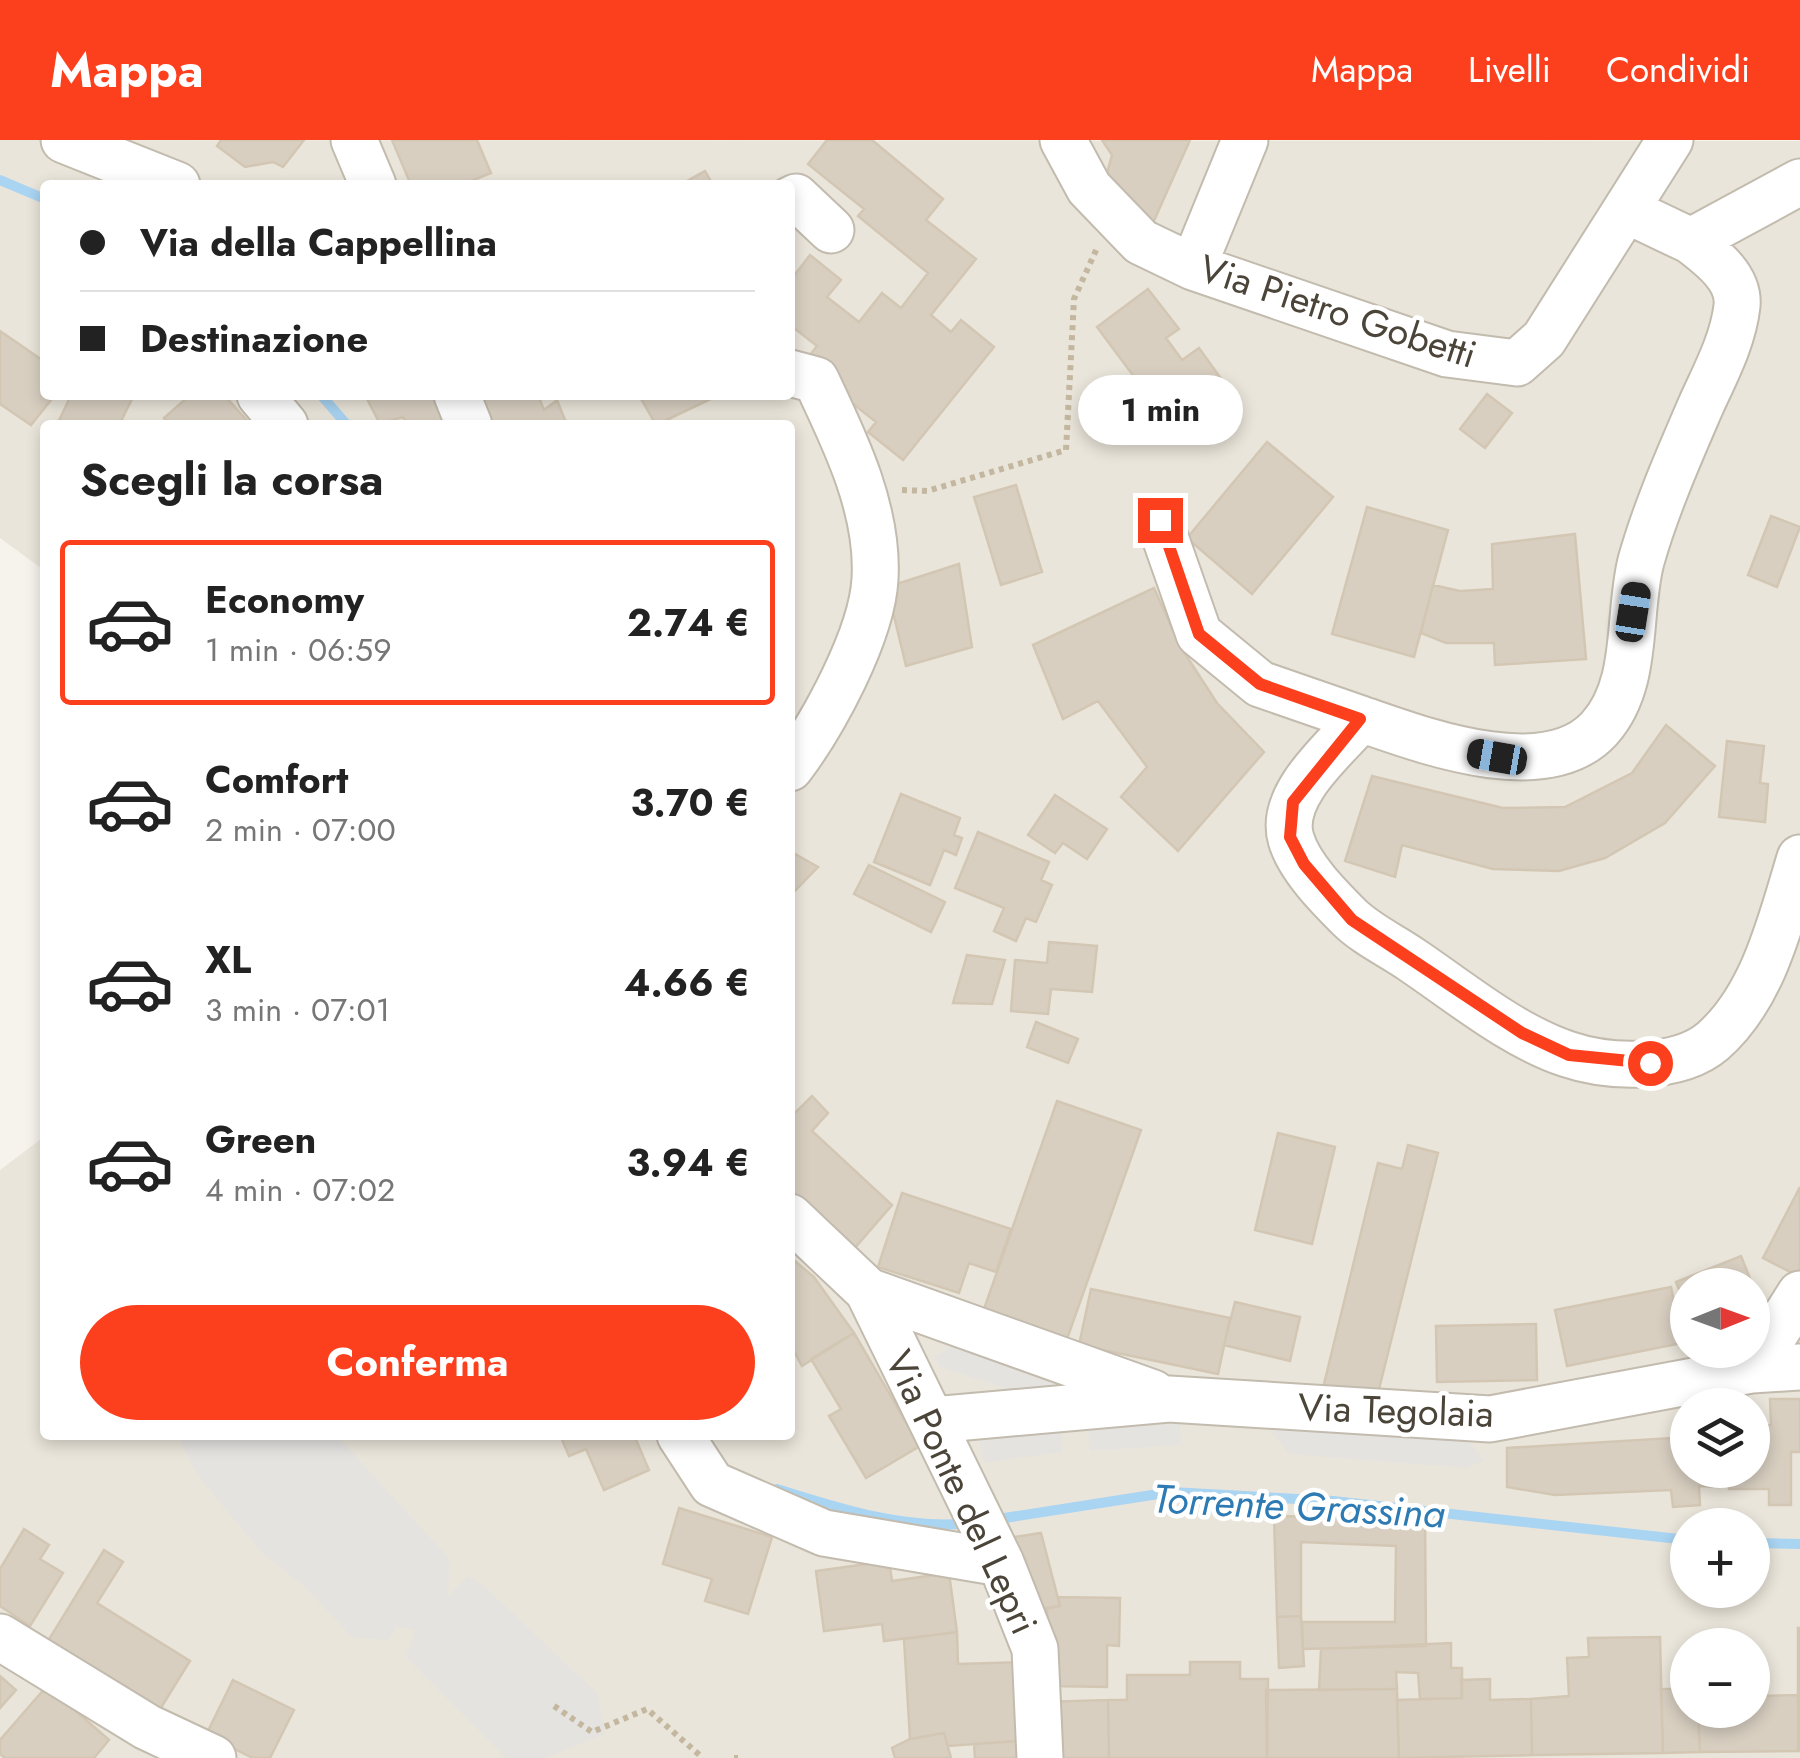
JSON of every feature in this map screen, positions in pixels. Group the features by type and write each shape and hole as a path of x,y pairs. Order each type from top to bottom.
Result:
{"street":[{"path":"64,140 164,180"},
{"path":"354,140 372,180"},
{"name":"Via Pietro Gobetti","path":"1062,140 1090,188 1142,242 1193,267 1447,354 1517,362 1544,339 1670,140"},
{"path":"1193,267 1245,140"},
{"path":"1691,241 1800,182"},
{"path":"795,198 830,230"},
{"path":"1160,520 1199,634 1260,684 1444,748 1497,757 1556,750 1600,728 1626,676 1641,562 1681,451 1727,347 1738,302 1723,266 1691,241 1628,211"},
{"path":"795,374 816,380 861,488 875,580 859,636 822,726 795,761"},
{"path":"264,400 281,420"},
{"path":"1360,719 1293,802 1290,837 1304,864 1352,920 1522,1033 1569,1055 1650,1063 1684,1057 1712,1042 1742,1006 1774,942 1800,858"},
{"path":"795,1222 868,1292"},
{"name":"Via Tegolaia","path":"868,1292 1169,1399"},
{"name":"Via Ponte del Lepri","path":"868,1292 995,1550 1035,1649 1040,1758"},
{"path":"1752,1370 1800,1294"},
{"name":"Via Tegolaia","path":"932,1420 1169,1399 1490,1419 1752,1370 1800,1367"},
{"path":"683,1440 712,1484 824,1534 995,1550"},
{"path":"0,1637 147,1727 212,1758"}],"path":[{"path":"861,488 927,491 1066,450 1074,299 1092,253 1123,222"},
{"path":"554,1706 592,1732 647,1709 702,1758"}],"shaded area":[{"path":"0,140 1800,141 1800,1758 0,1758 0,1170 40,1140 40,1440 795,1440 795,420 40,420 40,567 0,538"},
{"path":"963,1340 1048,1371 1056,1388 1014,1391 940,1367 935,1356"},
{"path":"1180,1416 1181,1445 1090,1451 1087,1421"},
{"path":"1062,1424 1062,1452 984,1463 978,1433"},
{"path":"1265,1424 1468,1441 1484,1460 1466,1468 1289,1454"},
{"path":"180,1440 341,1440 450,1559 448,1596 468,1576 483,1585 598,1694 605,1734 545,1758 506,1758 406,1657 415,1630 396,1627 389,1640 353,1638 303,1585 263,1554 197,1475"}],"building":[{"path":"221,140 304,140 283,167 273,162 245,167 217,146"},
{"path":"392,140 477,140 491,173 474,180 409,180"},
{"path":"827,140 872,140 943,199 926,220 976,259 931,315 951,332 961,320 994,347 903,460 868,432 876,422 803,364 817,346 795,329 795,274 810,255 841,280 827,297 859,322 882,293 901,308 928,273 858,216 864,209 808,164"},
{"path":"1102,140 1190,140 1153,223 1102,191 1112,155"},
{"path":"705,171 710,180 689,180"},
{"path":"1148,289 1179,329 1166,338 1182,360 1199,348 1222,380 1207,391 1221,411 1202,425 1188,405 1167,421 1097,327"},
{"path":"0,331 40,359 40,400 51,400 31,425 0,404"},
{"path":"1487,394 1512,413 1485,448 1460,429"},
{"path":"69,400 132,400 122,420 59,420"},
{"path":"184,400 228,400 246,420 166,420"},
{"path":"368,400 436,400 442,420 403,417 378,420"},
{"path":"478,400 540,400 544,410 557,400 565,420 485,420"},
{"path":"642,400 708,400 666,420 653,420"},
{"path":"1267,442 1333,497 1252,594 1187,538"},
{"path":"1016,485 1042,572 1001,585 974,497"},
{"path":"1367,507 1448,530 1414,657 1332,634"},
{"path":"1771,516 1800,527 1777,587 1748,575"},
{"path":"1575,534 1586,659 1495,665 1494,643 1446,643 1421,633 1433,585 1460,591 1493,589 1492,544"},
{"path":"959,564 972,647 906,666 887,587"},
{"path":"1154,588 1180,646 1217,703 1264,752 1178,851 1121,797 1147,767 1098,701 1063,719 1033,645"},
{"path":"1666,725 1715,766 1665,823 1605,858 1559,871 1493,869 1402,845 1395,877 1345,861 1372,776 1503,808 1565,807 1632,773"},
{"path":"1727,741 1764,746 1760,783 1768,784 1765,822 1719,817"},
{"path":"901,794 960,818 954,835 962,838 956,855 944,850 930,885 874,862"},
{"path":"1055,795 1107,829 1087,859 1063,843 1055,853 1028,835"},
{"path":"978,832 1049,862 1041,880 1052,885 1036,922 1026,918 1016,941 994,931 1004,908 955,888"},
{"path":"795,854 818,867 795,891"},
{"path":"869,865 945,902 931,932 854,894"},
{"path":"1049,942 1097,946 1092,992 1051,989 1048,1014 1011,1011 1015,960 1047,963"},
{"path":"967,955 1005,960 992,1004 953,1003"},
{"path":"1036,1022 1078,1039 1068,1063 1027,1047"},
{"path":"812,1096 828,1113 812,1131 892,1205 854,1249 795,1195 795,1113"},
{"path":"1057,1101 1141,1130 1067,1339 984,1309"},
{"path":"1278,1133 1335,1147 1312,1244 1255,1230"},
{"path":"1408,1145 1438,1153 1376,1401 1323,1388 1378,1163 1402,1169"},
{"path":"1800,1187 1800,1277 1763,1258"},
{"path":"902,1193 1011,1229 996,1272 969,1263 959,1293 878,1267"},
{"path":"1741,1256 1746,1268 1711,1268"},
{"path":"795,1261 814,1277 854,1333 802,1366 795,1353"},
{"path":"1670,1287 1670,1345 1567,1366 1555,1310"},
{"path":"1091,1289 1230,1318 1218,1374 1079,1345"},
{"path":"1235,1302 1300,1317 1290,1361 1224,1345"},
{"path":"1536,1324 1537,1380 1437,1382 1436,1326"},
{"path":"854,1333 920,1446 866,1478 829,1416 841,1409 811,1359"},
{"path":"1770,1399 1800,1399 1800,1452 1791,1452 1791,1505 1769,1505 1769,1489 1729,1489 1770,1488"},
{"path":"1670,1438 1670,1488 1699,1488 1700,1505 1673,1507 1671,1490 1555,1495 1507,1487 1507,1448"},
{"path":"562,1440 636,1440 649,1470 604,1490 586,1449 569,1456"},
{"path":"679,1508 772,1537 748,1614 705,1601 712,1579 663,1564"},
{"path":"1274,1516 1425,1519 1426,1646 1303,1649 1302,1622 1395,1622 1396,1546 1301,1542 1301,1616 1277,1617"},
{"path":"24,1529 49,1545 40,1559 63,1573 30,1626 0,1606 0,1569"},
{"path":"1041,1533 1060,1606 1032,1611 1001,1539"},
{"path":"104,1550 123,1562 97,1603 190,1661 154,1719 43,1649"},
{"path":"889,1561 892,1581 949,1573 957,1632 884,1641 882,1624 824,1631 816,1571"},
{"path":"1058,1597 1120,1598 1119,1646 1107,1645 1107,1687 1050,1686 1047,1608 1060,1606"},
{"path":"1301,1616 1304,1666 1279,1668 1277,1617"},
{"path":"1800,1628 1800,1751 1798,1751"},
{"path":"957,1632 958,1664 1025,1662 1031,1740 948,1746 944,1733 910,1739 904,1639"},
{"path":"1660,1637 1663,1753 1532,1755 1531,1699 1569,1696 1567,1658 1589,1657 1588,1638"},
{"path":"1451,1643 1451,1668 1462,1668 1462,1698 1420,1699 1418,1673 1396,1672 1397,1689 1319,1690 1321,1649"},
{"path":"1190,1662 1240,1662 1240,1679 1268,1679 1267,1758 1109,1758 1108,1700 1127,1700 1127,1675 1190,1675"},
{"path":"0,1676 16,1690 0,1708"},
{"path":"1490,1679 1490,1700 1531,1699 1532,1755 1399,1758 1397,1700 1462,1698 1461,1680"},
{"path":"233,1680 294,1710 270,1758 253,1758 206,1735"},
{"path":"47,1686 109,1740 94,1758 5,1758 0,1754 0,1740"},
{"path":"1397,1689 1399,1758 1267,1758 1266,1690"},
{"path":"1661,1689 1670,1689 1670,1728 1699,1728 1700,1752 1663,1753"},
{"path":"1798,1695 1798,1751 1700,1752 1699,1728 1770,1728 1770,1696"},
{"path":"1108,1700 1109,1758 1044,1758 1044,1702"},
{"path":"944,1733 951,1758 895,1758 892,1748 910,1739"},
{"path":"1031,1740 1031,1758 975,1758 974,1744"}],"waterway":[{"name":"Torrente Grassina","path":"0,180 40,197"},
{"name":"Torrente Grassina","path":"325,400 343,420"},
{"name":"Torrente Grassina","path":"777,1489 898,1521 971,1523"},
{"name":"Torrente Grassina","path":"992,1520 1171,1492 1333,1501 1670,1538"},
{"name":"Torrente Grassina","path":"1770,1543 1800,1544"}],"route":[{"path":"1160,520 1199,634 1260,684 1360,719 1293,802 1290,837 1304,864 1352,920 1522,1033 1569,1055 1650,1063"}]}
